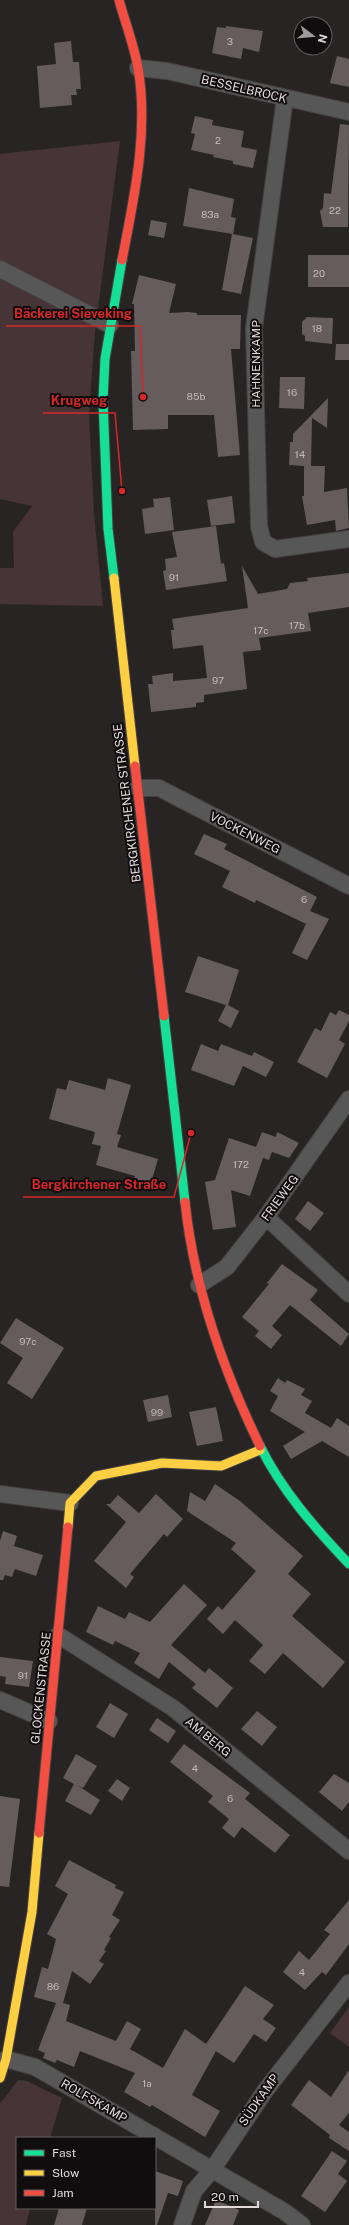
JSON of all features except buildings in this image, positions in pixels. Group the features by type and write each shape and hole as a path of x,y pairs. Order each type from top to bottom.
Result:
{"street":[{"name":"BERGKIRCHENER STRASSE","path":"119,0 138,68 142,109 139,152 125,252 110,324 103,400 108,529 188,1230 199,1285 220,1356 260,1450 291,1500 334,1550 349,1564"},
{"name":"BESSELBROCK","path":"138,68 167,71 349,112"},
{"name":"HAHNENKAMP","path":"285,98 254,328 259,526 263,542 275,549 349,539"},
{"path":"0,269 110,324"},
{"name":"VOCKENWEG","path":"138,788 159,788 349,886"},
{"name":"FRIEWEG","path":"199,1285 227,1267 266,1217 349,1100"},
{"path":"266,1217 349,1294"},
{"path":"3,1496 70,1503 96,1476 162,1463 221,1466 260,1450"},
{"name":"GLOCKENSTRASSE","path":"0,2078 6,2059 32,1912 70,1503"},
{"name":"AM BERG","path":"58,1635 172,1708 349,1851"},
{"path":"0,1700 49,1721"},
{"name":"SÜDKAMP","path":"182,2225 194,2192 212,2170 264,2091 349,1983"},
{"name":"ROLFSKAMP","path":"6,2059 36,2067 156,2137"},
{"name":"ROLFSKAMP","path":"156,2137 285,2212 302,2225"}],"shaded area":[{"path":"120,141 95,331 89,414 94,514 103,606 0,604 0,568 14,568 13,532 32,506 0,499 0,154"},
{"path":"349,2007 349,2047 330,2033"},
{"path":"19,2080 27,2081 62,2098 50,2137 16,2137 16,2209 30,2209 26,2225 0,2225 0,2103"}],"traffic: fast":[{"path":"114,578 108,529 103,400 105,359 122,260"},
{"path":"164,1016 185,1202"},
{"path":"260,1446 289,1494 312,1523 349,1564"}],"traffic: slow":[{"path":"114,578 135,766"},
{"path":"68,1527 70,1503 96,1476 162,1463 221,1466 260,1450"},
{"path":"0,2078 6,2059 32,1912 39,1833"}],"traffic: jam":[{"path":"119,0 132,42 138,68 142,116 139,164 122,260"},
{"path":"135,766 164,1016"},
{"path":"185,1202 195,1265 212,1327 234,1388 260,1446"},
{"path":"39,1833 68,1527"}],"place":[{"name":"Bäckerei Sieveking","path":"143,397"},
{"name":"Krugweg","path":"122,491"},
{"name":"Bergkirchener Straße","path":"191,1133"}]}
